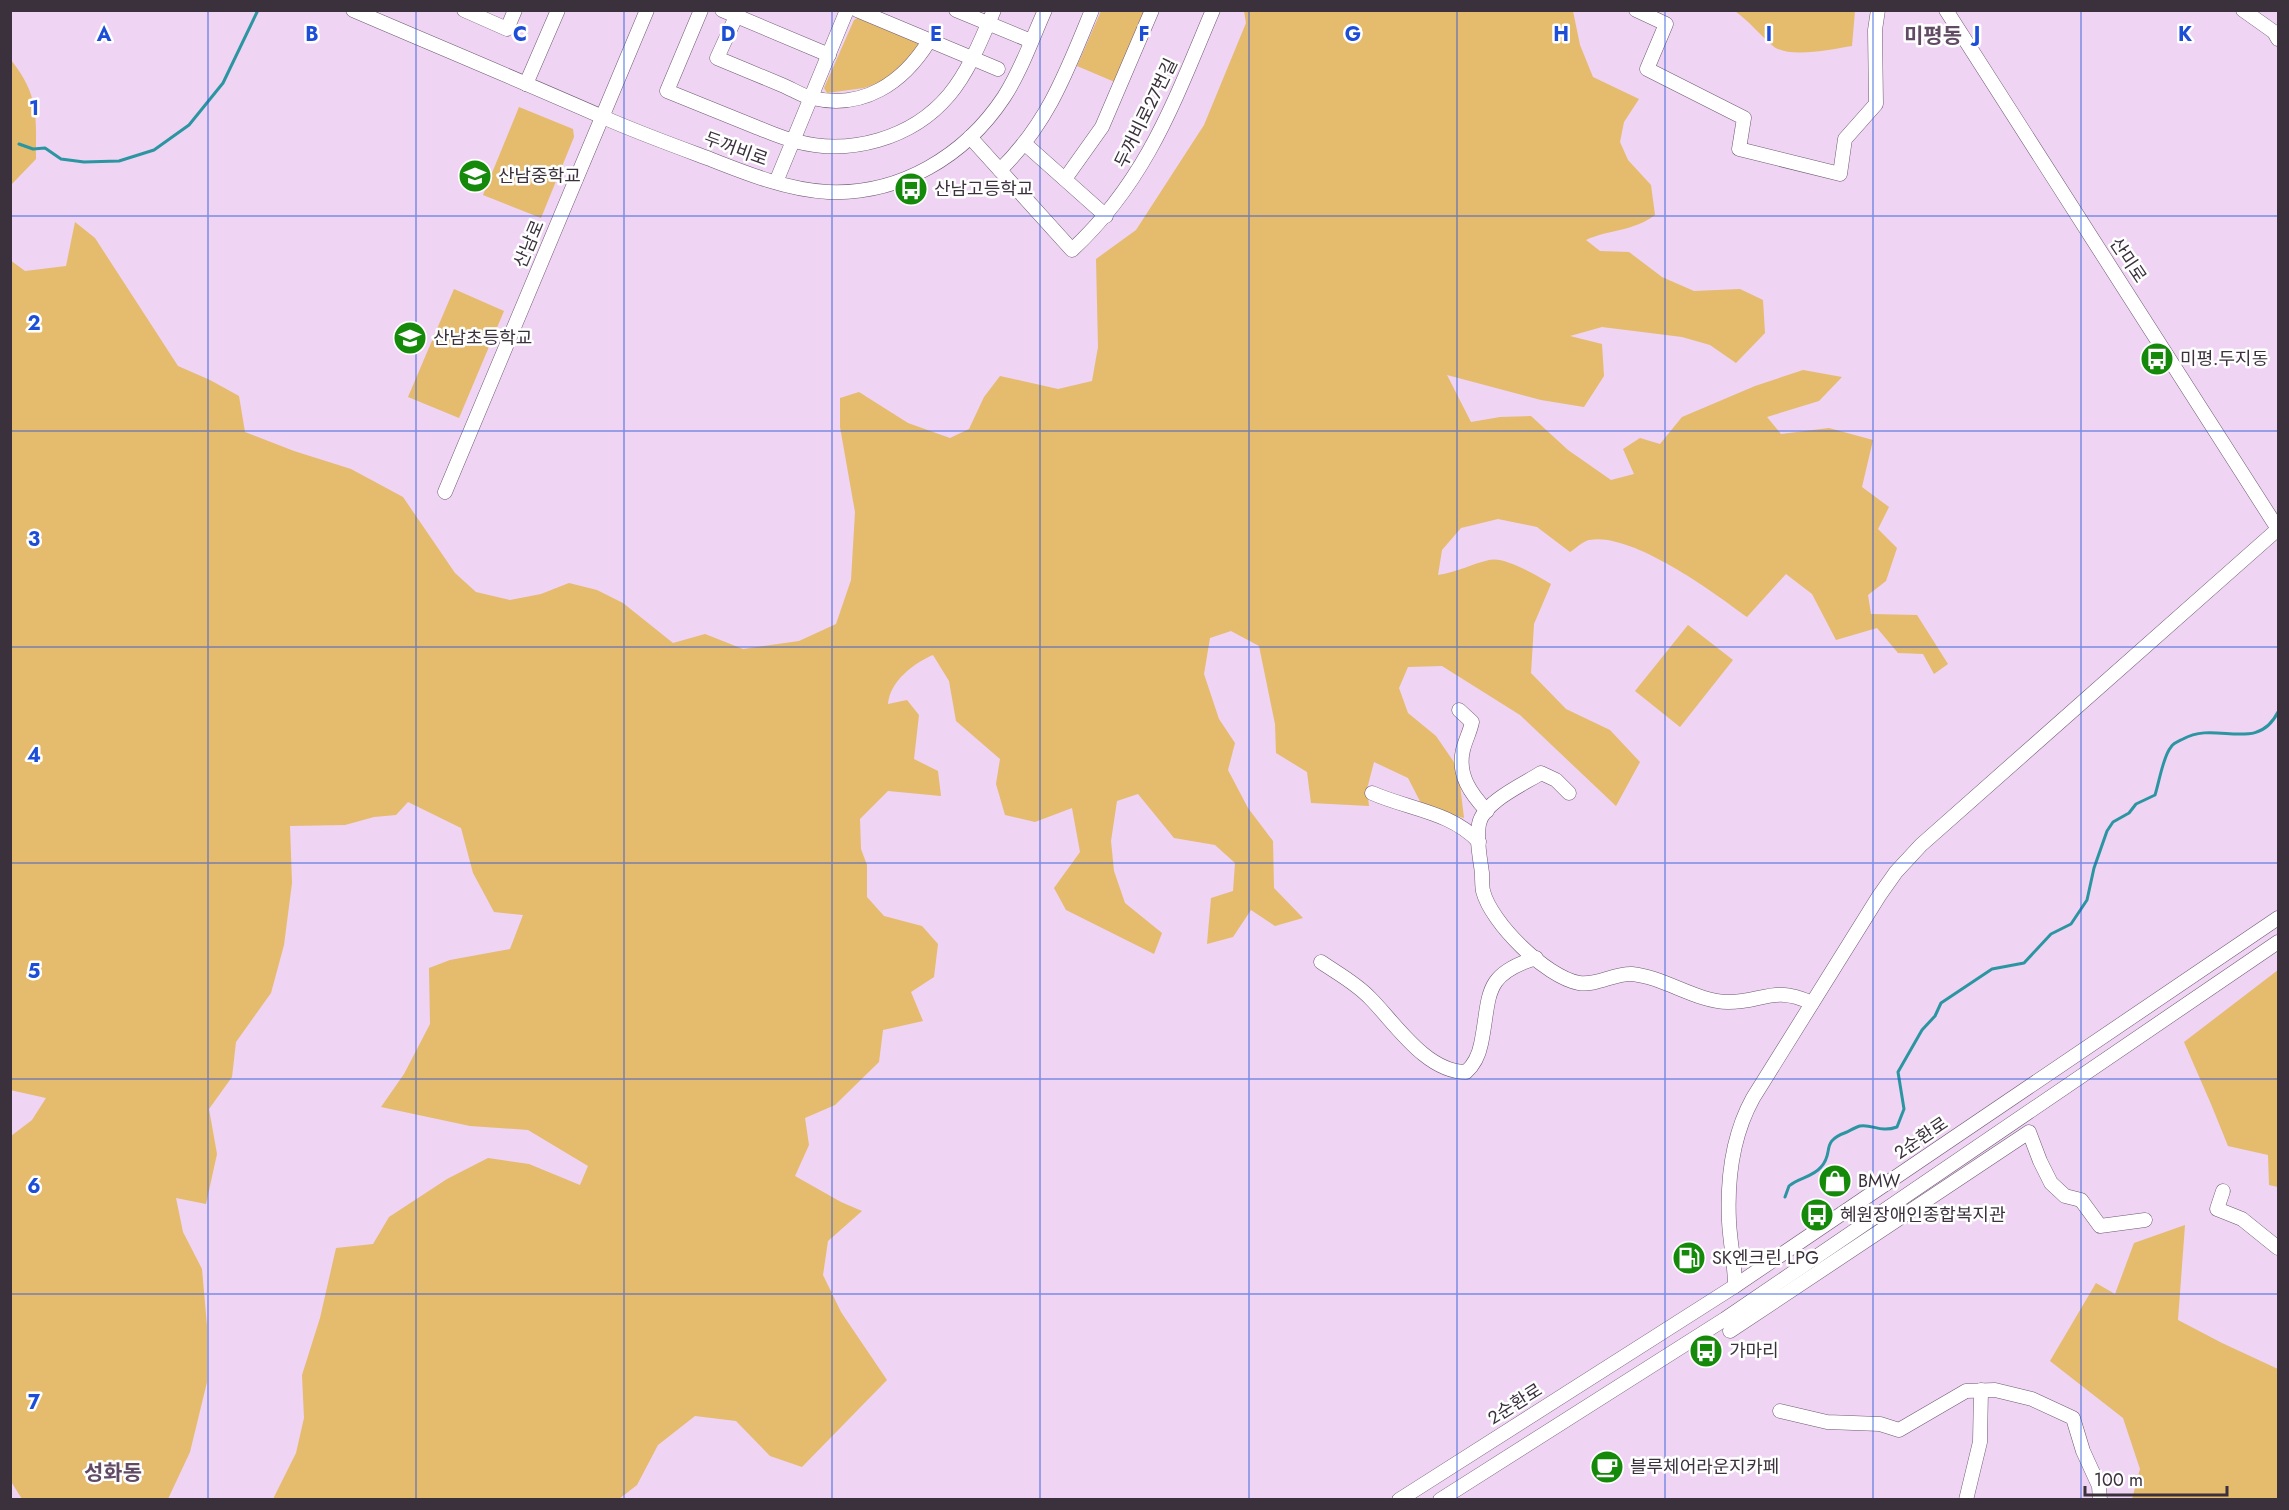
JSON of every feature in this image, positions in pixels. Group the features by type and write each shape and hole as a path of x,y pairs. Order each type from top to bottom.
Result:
{"street":[{"name":"두꺼비로","path":"354,10 681,149 776,182 797,188 828,192 863,191 902,180 943,160 988,119 1005,96 1045,10"},
{"path":"464,10 507,30 515,10"},
{"path":"526,84 558,10"},
{"name":"산남로","path":"445,492 646,10"},
{"path":"701,10 667,91 793,141 837,146 859,145 900,132 935,109 960,80 991,17"},
{"path":"722,10 737,13 829,55"},
{"path":"776,182 848,10"},
{"path":"857,10 998,69"},
{"path":"956,10 991,17 1031,41"},
{"path":"970,137 1000,170 1024,143 1053,101 1092,10"},
{"name":"두꺼비로27번길","path":"1065,179 1102,127 1152,10"},
{"name":"두꺼비로27번길","path":"1000,170 1072,250 1106,216 1137,175 1156,143 1213,10"},
{"path":"1636,10 1666,24 1647,69 1744,118 1739,149 1840,174 1845,139 1876,104 1875,30 1878,10"},
{"name":"산미로","path":"1946,10 2278,529"},
{"path":"2243,10 2274,32 2278,39"},
{"path":"737,13 717,58 811,98 845,100 880,90 895,82 910,68 929,41"},
{"path":"1024,143 1106,216"},
{"path":"1735,1286 1729,1220 1730,1171 1737,1136 1753,1098 1879,896 1908,858 2278,529"},
{"path":"1459,710 1472,722 1463,752 1465,782 1471,795 1486,811"},
{"path":"1569,793 1557,780 1541,773 1501,797 1486,811 1479,822 1484,892 1493,912 1509,934 1543,965 1566,979 1581,984 1632,974 1673,985 1713,1000 1728,1002 1783,993 1812,1003"},
{"path":"1372,793 1395,803 1453,821 1468,830 1479,842"},
{"name":"2순환로","path":"1399,1500 1735,1286 2278,918"},
{"path":"1440,1500 1725,1319 2278,942"},
{"path":"1321,962 1368,996 1413,1047 1430,1059 1458,1072 1466,1072 1472,1067 1480,1049 1491,986 1510,969 1536,958"},
{"path":"1730,1331 2030,1132 2051,1183 2065,1196 2081,1200 2100,1226 2145,1220"},
{"path":"2223,1191 2217,1209 2242,1220 2278,1248"},
{"path":"1780,1411 1827,1422 1880,1425 1899,1430 1966,1390 1995,1390 2032,1399 2073,1418 2083,1452 2099,1486 2100,1500"},
{"path":"1966,1500 1980,1442 1981,1390"}],"shaded area":[{"path":"1146,10 1117,83 1077,66 1101,11"},
{"path":"1244,11 1573,11 1580,45 1593,77 1639,99 1624,122 1620,142 1628,160 1651,185 1655,215 1638,225 1586,240 1600,251 1629,252 1662,277 1694,291 1740,289 1763,300 1765,333 1736,363 1710,345 1682,337 1602,327 1570,336 1602,344 1604,376 1584,407 1541,400 1447,375 1471,422 1500,417 1531,416 1568,450 1611,480 1634,474 1623,449 1640,438 1660,444 1682,417 1755,386 1803,370 1842,377 1819,401 1767,417 1781,434 1829,428 1873,440 1862,487 1889,507 1878,529 1897,548 1886,581 1868,595 1871,614 1917,615 1948,664 1934,674 1923,654 1898,653 1877,628 1836,640 1812,594 1786,574 1747,617 1671,566 1627,545 1607,540 1589,540 1570,552 1537,527 1498,519 1461,528 1442,550 1438,575 1496,560 1521,568 1551,584 1534,624 1531,673 1566,709 1610,730 1640,762 1616,806 1520,715 1442,666 1408,667 1399,688 1408,713 1436,736 1458,768 1464,818 1423,807 1408,778 1374,762 1367,789 1369,806 1311,803 1307,772 1276,753 1275,724 1259,646 1231,631 1210,638 1204,674 1219,719 1235,743 1228,770 1248,808 1273,841 1274,888 1303,918 1275,926 1251,910 1233,937 1207,944 1211,898 1233,891 1235,863 1215,845 1174,838 1138,794 1117,801 1111,841 1114,871 1125,903 1162,933 1154,954 1066,910 1054,888 1080,852 1072,808 1035,822 1005,815 996,784 1000,759 956,721 949,681 933,655 918,663 898,680 888,704 907,700 919,715 914,759 938,771 941,796 888,791 860,819 861,849 867,865 867,897 884,916 922,926 938,944 934,977 911,992 923,1021 883,1030 879,1062 835,1105 805,1118 809,1145 795,1176 862,1211 828,1241 823,1275 841,1312 887,1380 802,1467 770,1456 736,1421 695,1416 658,1445 637,1485 619,1499 273,1499 296,1453 304,1418 302,1375 320,1318 336,1248 373,1244 389,1217 447,1179 488,1158 529,1164 580,1185 588,1166 528,1130 470,1126 381,1107 404,1074 430,1024 429,968 450,960 510,949 523,915 494,912 473,873 461,828 408,802 396,815 374,817 345,825 290,826 292,883 284,945 271,993 236,1042 232,1077 209,1109 217,1154 206,1204 176,1198 183,1232 202,1269 207,1326 207,1382 190,1452 168,1499 22,1499 10,1480 11,1136 32,1120 46,1098 10,1090 10,260 25,271 66,266 75,222 95,238 178,366 239,396 245,432 351,469 403,497 455,573 476,592 510,600 541,594 569,583 597,590 623,603 673,643 705,634 743,649 799,641 836,624 851,580 855,512 840,427 840,398 859,392 908,423 950,438 969,429 984,397 1000,376 1058,389 1092,381 1098,347 1096,259 1136,230 1204,125 1246,23"},
{"path":"1735,11 1855,11 1852,46 1800,53 1780,50"},
{"path":"861,16 918,41 917,54 882,82 864,88 827,93 824,88 854,20"},
{"path":"11,60 27,84 34,106 36,159 11,185"},
{"path":"519,107 573,129 574,137 541,218 483,195"},
{"path":"454,289 504,311 459,418 408,397"},
{"path":"1688,625 1733,660 1680,727 1635,691"},
{"path":"2278,970 2278,1187 2269,1185 2268,1155 2228,1146 2184,1042"},
{"path":"2185,1225 2178,1320 2278,1369 2278,1499 2132,1499 2140,1469 2123,1418 2050,1361 2096,1283 2115,1294 2134,1243"}],"waterway":[{"path":"19,144 33,149 45,148 61,159 84,162 119,161 154,150 189,125 223,83 258,10"},
{"path":"1785,1197 1789,1186 1821,1167 1827,1157 1830,1144 1838,1136 1860,1126 1881,1129 1897,1127 1904,1109 1898,1072 1922,1030 1935,1016 1941,1003 1992,969 2024,963 2051,934 2071,924 2087,900 2094,868 2107,831 2113,822 2129,813 2136,804 2155,795 2168,751 2173,744 2196,734 2247,734 2259,731 2269,724 2278,712"}],"place":[{"name":"산남중학교","path":"475,176"},
{"name":"산남고등학교","path":"911,189"},
{"name":"산남초등학교","path":"410,338"},
{"name":"미평.두지동","path":"2157,359"},
{"name":"BMW","path":"1835,1181"},
{"name":"혜원장애인종합복지관","path":"1817,1215"},
{"name":"SK엔크린 LPG","path":"1689,1258"},
{"name":"가마리","path":"1706,1351"},
{"name":"블루체어라운지카페","path":"1607,1467"}],"district":[{"name":"미평동","path":"1933,36"},
{"name":"성화동","path":"113,1473"}]}
